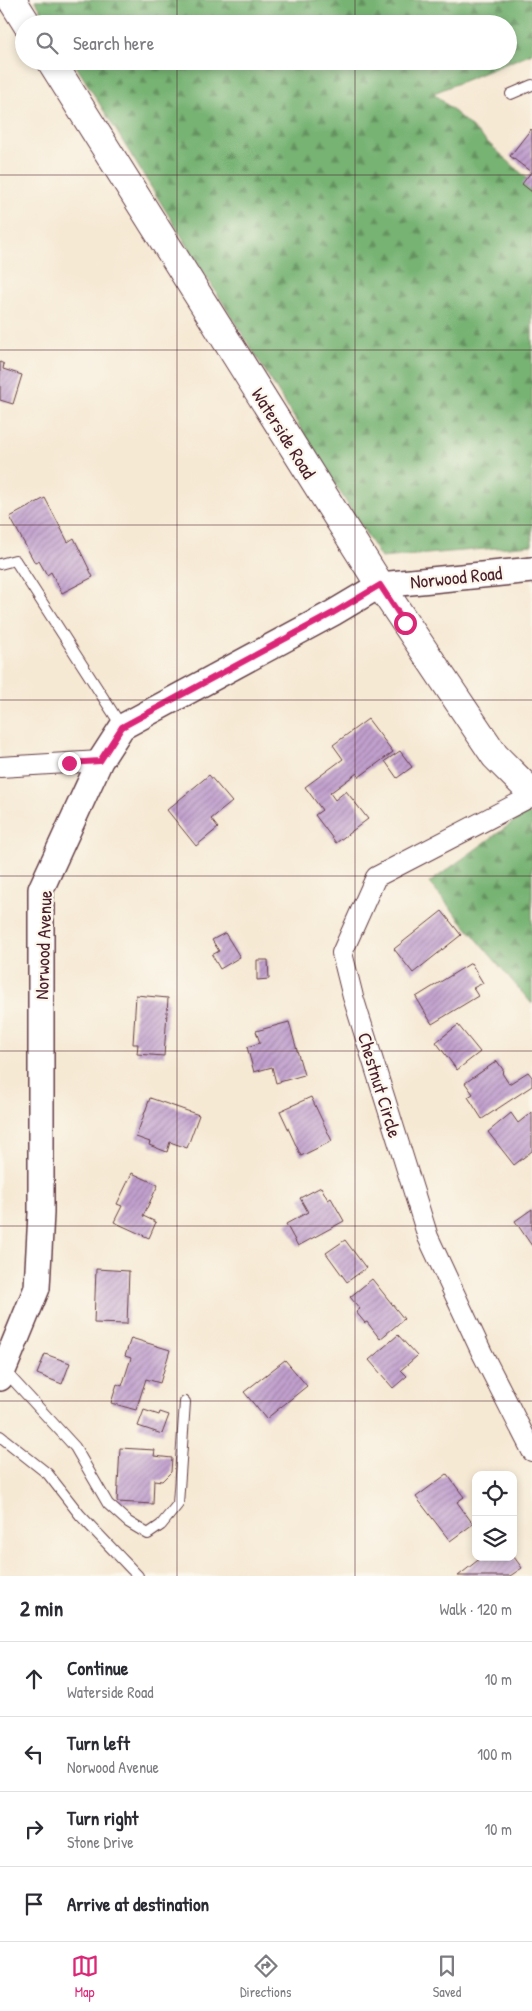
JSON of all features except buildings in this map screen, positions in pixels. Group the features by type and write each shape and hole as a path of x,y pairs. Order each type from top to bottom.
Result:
{"main road":[{"path":"12,0 21,15"},
{"name":"Waterside Road","path":"57,70 380,585 495,756 532,794"}],"street":[{"name":"Norwood Road","path":"380,585 532,570"},
{"name":"Norwood Avenue","path":"4,1360 37,1288 41,1213 41,889 100,761 122,727 333,613 380,585"},
{"path":"0,767 100,761"},
{"name":"Chestnut Circle","path":"532,794 376,877 342,953 353,997 428,1237 482,1353 532,1451"}],"lane":[{"path":"511,94 532,85"},
{"path":"0,564 15,560 122,727"},
{"path":"4,1360 75,1447 108,1504 128,1522 148,1534 161,1526 178,1504 185,1402"},
{"path":"0,1436 48,1474 80,1514 138,1576"}],"green space":[{"path":"35,0 532,0 532,53 517,59 517,15 44,15"},
{"path":"79,70 490,70 434,93 532,183 532,545 381,558"},
{"path":"527,812 532,816 532,1004 429,883"}],"route":[{"path":"69,763 100,761 122,727 333,613 380,585 405,623"}]}
